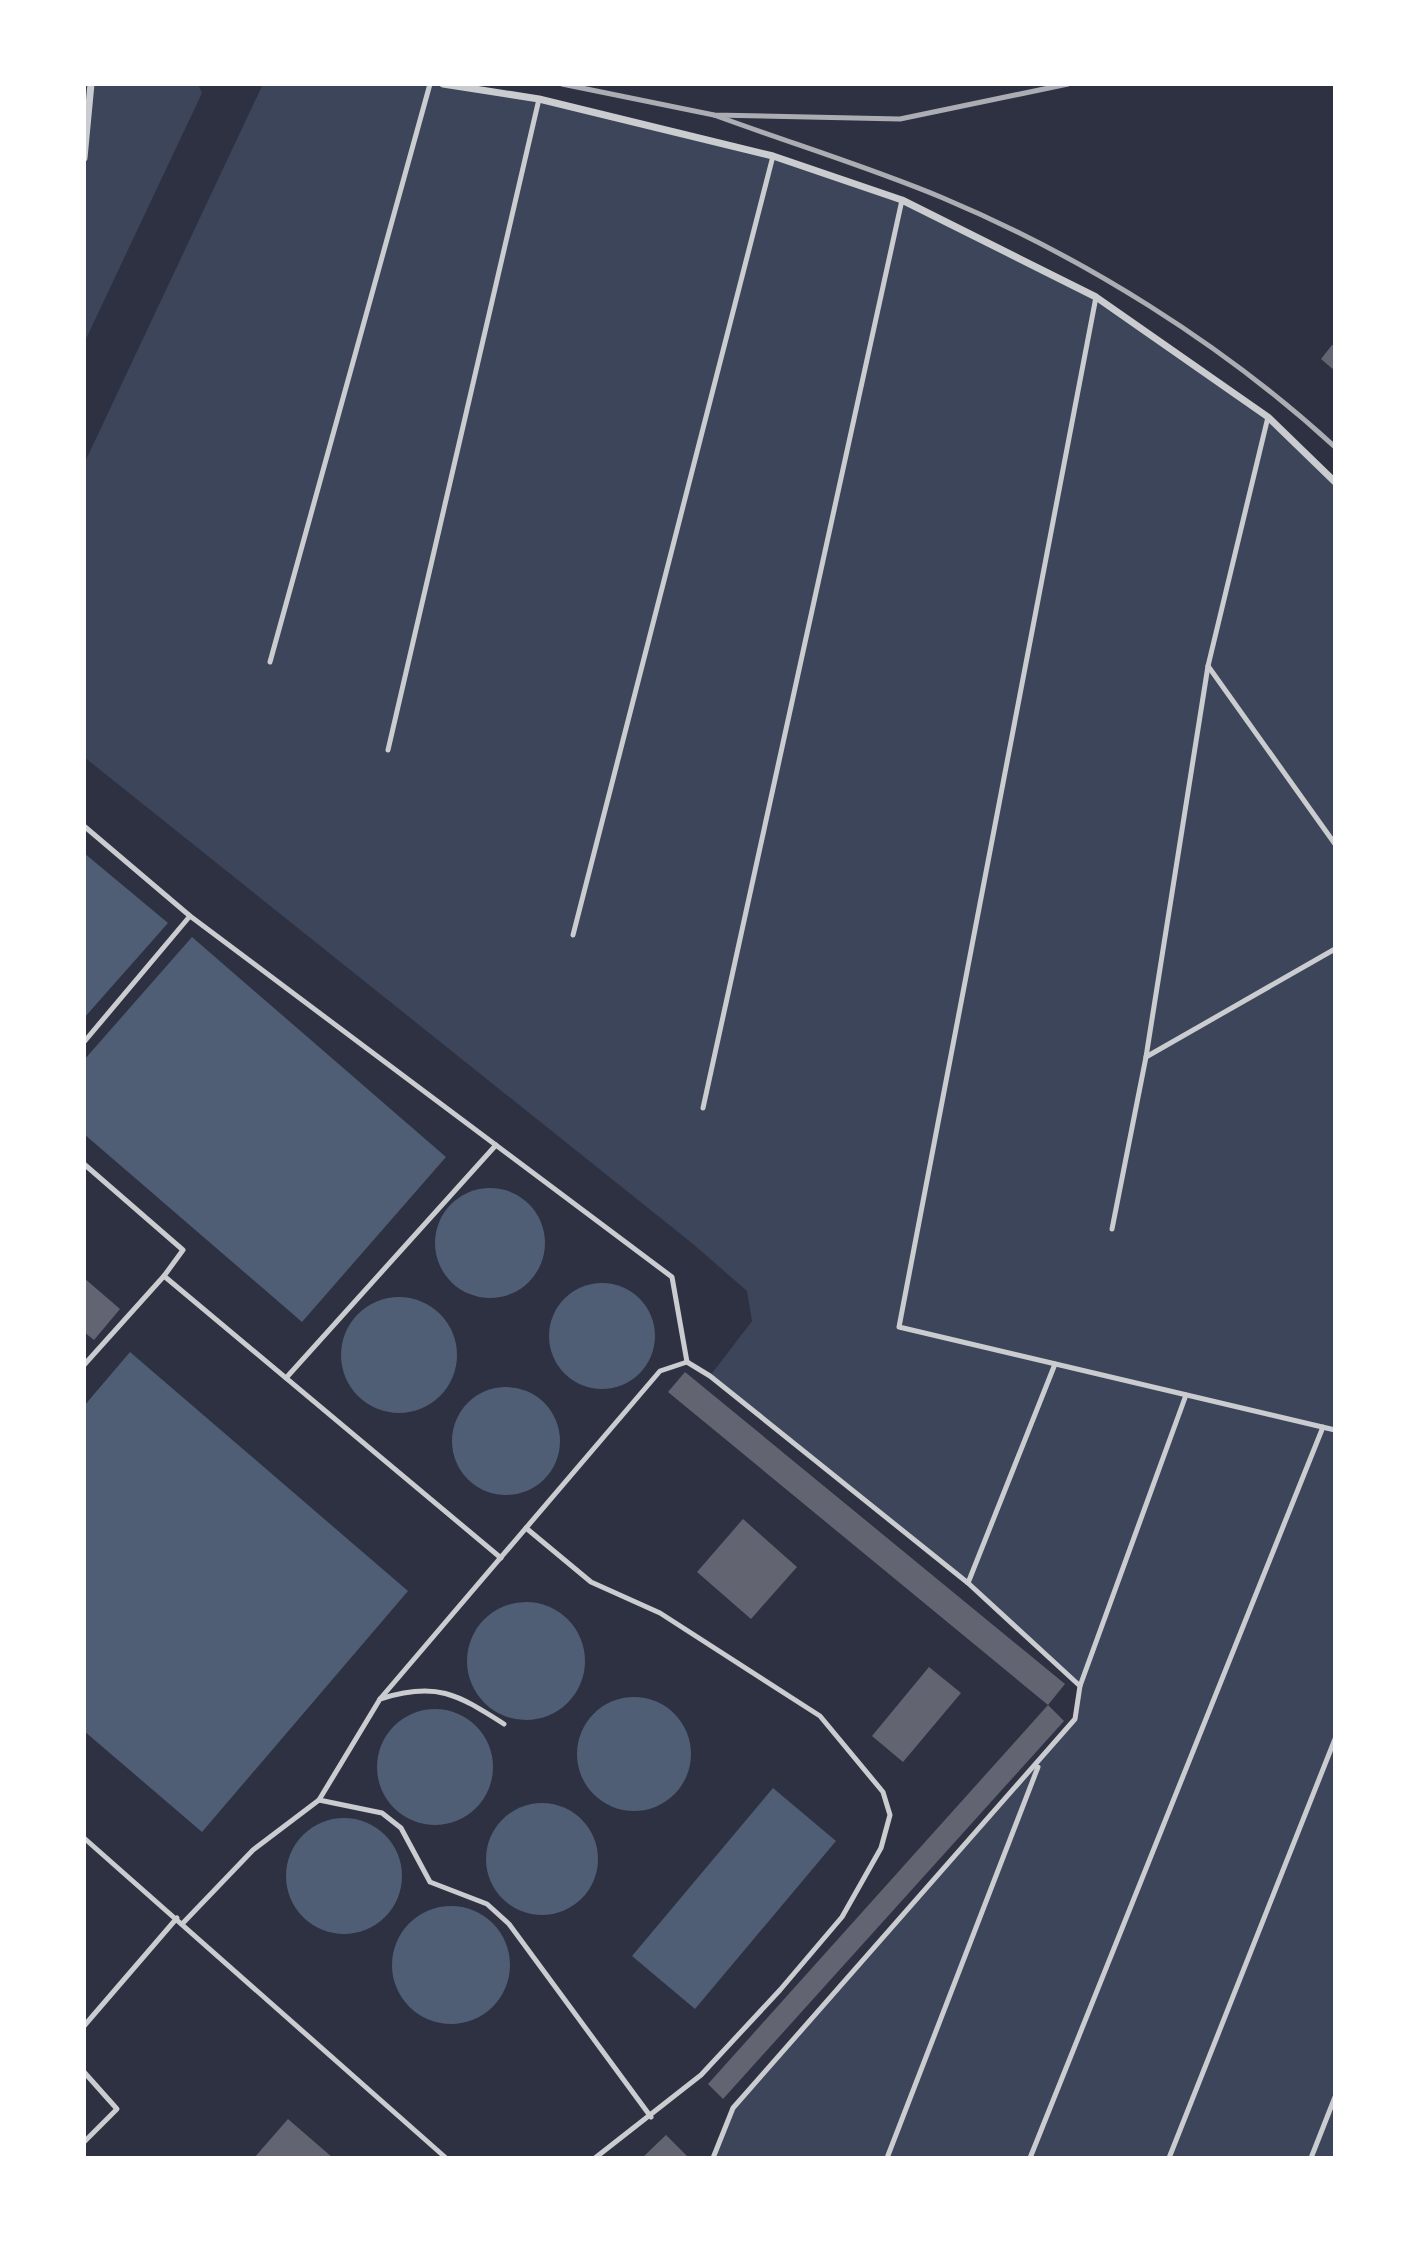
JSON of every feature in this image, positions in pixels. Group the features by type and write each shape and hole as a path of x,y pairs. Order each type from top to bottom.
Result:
{"street":[{"path":"84,158 91,84"},
{"path":"443,84 539,99 773,156 902,200 1096,296 1268,417 1335,482"}],"lane":[{"path":"270,662 430,84"},
{"path":"388,750 539,99"},
{"path":"573,936 773,156"},
{"path":"703,1108 902,200"},
{"path":"1096,296 899,1327 1335,1430"},
{"path":"1112,1229 1146,1057 1208,666 1268,417"},
{"path":"1208,666 1335,844"},
{"path":"84,826 190,916 672,1277 688,1362 710,1376 968,1583 1080,1686"},
{"path":"84,1042 190,916"},
{"path":"1146,1057 1335,949"},
{"path":"286,1378 496,1145"},
{"path":"84,1164 183,1250 164,1276 84,1365"},
{"path":"164,1276 501,1558"},
{"path":"183,1923 253,1850 319,1800 380,1699 660,1371 688,1362"},
{"path":"968,1583 1055,1364"},
{"path":"713,2158 733,2108 1039,1764 1075,1719 1080,1686 1186,1395"},
{"path":"1030,2158 1323,1427"},
{"path":"526,1528 591,1582 660,1613 820,1716 883,1792 890,1815 881,1848 842,1917 701,2075 651,2117 595,2158"},
{"path":"380,1699 410,1689 440,1691 466,1700 504,1724"},
{"path":"1169,2158 1335,1739"},
{"path":"887,2158 1039,1764"},
{"path":"319,1800 382,1813 401,1828 430,1882 487,1904 509,1924 651,2117"},
{"path":"84,1838 446,2158"},
{"path":"84,2026 177,1918"},
{"path":"84,2072 117,2109 84,2142"},
{"path":"1311,2158 1335,2097"}],"shaded area":[{"path":"84,84 198,84 202,93 84,343"},
{"path":"263,84 443,84 539,99 773,156 902,200 1096,297 1268,417 1335,482 1335,2158 713,2158 733,2108 1075,1720 1080,1686 968,1583 710,1376 752,1321 747,1291 693,1244 84,757 84,464"},
{"path":"84,853 168,923 84,1018"},
{"path":"192,937 446,1157 302,1322 84,1134 84,1060"},
{"path":"490,1188 511,1192 529,1204 541,1222 545,1243 541,1264 529,1282 511,1294 490,1298 469,1294 451,1282 439,1264 435,1243 439,1222 451,1204 469,1192"},
{"path":"602,1283 622,1287 639,1299 651,1316 655,1336 651,1356 639,1373 622,1385 602,1389 582,1385 565,1373 553,1356 549,1336 553,1316 565,1299 582,1287"},
{"path":"399,1297 421,1301 440,1314 453,1333 457,1355 453,1377 440,1396 421,1409 399,1413 377,1409 358,1396 345,1377 341,1355 345,1333 358,1314 377,1301"},
{"path":"130,1352 408,1591 202,1832 84,1731 84,1406"},
{"path":"506,1387 527,1391 545,1402 556,1420 560,1441 556,1462 545,1480 527,1491 506,1495 485,1491 467,1480 456,1462 452,1441 456,1420 467,1402 485,1391"},
{"path":"526,1602 548,1607 568,1619 580,1639 585,1661 580,1683 568,1703 548,1715 526,1720 504,1715 484,1703 472,1683 467,1661 472,1639 484,1619 504,1607"},
{"path":"634,1697 656,1701 675,1713 687,1732 691,1754 687,1776 675,1795 656,1807 634,1811 612,1807 593,1795 581,1776 577,1754 581,1732 593,1713 612,1701"},
{"path":"435,1709 457,1713 476,1726 489,1745 493,1767 489,1789 476,1808 457,1821 435,1825 413,1821 394,1808 381,1789 377,1767 381,1745 394,1726 413,1713"},
{"path":"773,1788 836,1841 695,2009 632,1956"},
{"path":"542,1803 563,1807 582,1819 594,1838 598,1859 594,1880 582,1899 563,1911 542,1915 521,1911 502,1899 490,1880 486,1859 490,1838 502,1819 521,1807"},
{"path":"344,1818 366,1822 385,1835 398,1854 402,1876 398,1898 385,1917 366,1930 344,1934 322,1930 303,1917 290,1898 286,1876 290,1854 303,1835 322,1822"},
{"path":"451,1906 473,1911 493,1923 505,1943 510,1965 505,1987 493,2007 473,2019 451,2024 429,2019 409,2007 397,1987 392,1965 397,1943 409,1923 429,1911"}],"building":[{"path":"1332,345 1335,347 1335,371 1321,359"},
{"path":"84,1278 120,1309 94,1340 84,1332"},
{"path":"685,1372 1065,1684 1048,1705 668,1392"},
{"path":"743,1519 797,1567 751,1619 697,1572"},
{"path":"929,1667 961,1693 903,1762 872,1736"},
{"path":"1048,1705 1064,1721 723,2099 708,2084"},
{"path":"288,2119 333,2158 254,2158"},
{"path":"666,2135 689,2158 642,2158"}],"railway":[{"path":"562,84 714,115 900,119 1068,84"},
{"path":"714,115 943,198 1048,247 1150,306 1199,339 1292,409 1335,447"}]}
